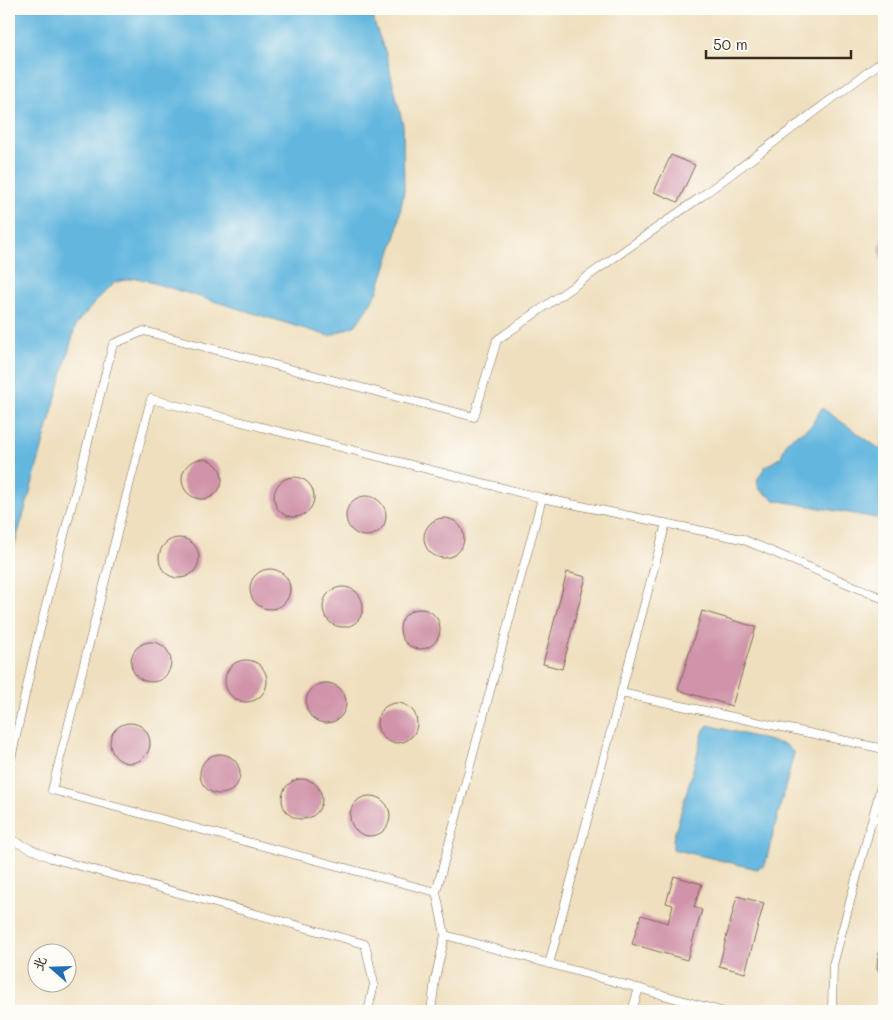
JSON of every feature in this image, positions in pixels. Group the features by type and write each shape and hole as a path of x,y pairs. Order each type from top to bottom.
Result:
{"lane":[{"path":"9,768 36,646 112,344 144,331 474,417 496,340 702,196 884,60"},
{"path":"436,892 52,790 151,399 542,498 742,539 884,599"},
{"path":"431,1011 435,980 445,935 436,892 542,498"},
{"path":"549,964 666,523"},
{"path":"621,693 884,749"},
{"path":"832,1011 833,965 884,775"},
{"path":"872,820 884,818"},
{"path":"9,840 51,858 365,944 374,984 368,1011"},
{"path":"445,935 721,1011"},
{"path":"632,1011 639,988"}],"water":[{"path":"9,9 372,9 375,25 386,54 403,125 404,190 396,235 377,293 356,325 329,336 137,278 115,282 76,324 9,564"},
{"path":"822,408 884,452 883,519 775,500 759,489 757,480 765,467 781,457 787,441 811,426"},
{"path":"708,725 786,745 794,753 765,865 757,869 673,849 673,840 704,730"}],"building":[{"path":"671,155 695,165 678,202 654,192"},
{"path":"884,233 884,264 880,258 879,245"},
{"path":"206,459 213,462 219,468 222,479 221,487 213,496 206,499 198,499 191,496 183,487 182,475 185,468 194,460"},
{"path":"298,477 305,480 311,486 314,497 313,505 305,514 298,517 290,517 283,514 275,505 274,493 277,486 286,478"},
{"path":"370,496 377,499 383,505 386,516 385,524 377,533 370,536 362,536 355,533 347,524 346,512 349,505 358,497"},
{"path":"448,518 455,521 461,527 464,538 463,546 455,555 448,558 440,558 433,555 425,546 424,534 427,527 436,519"},
{"path":"183,538 190,541 196,547 199,558 198,566 190,575 183,578 175,578 168,575 160,566 159,554 162,547 171,539"},
{"path":"274,569 281,572 287,578 290,589 289,597 281,606 274,609 266,609 259,606 251,597 250,585 253,578 262,570"},
{"path":"567,572 586,577 562,669 543,664"},
{"path":"347,587 354,590 360,596 363,607 362,615 354,624 347,627 339,627 332,624 324,615 323,603 326,596 335,588"},
{"path":"424,609 431,612 437,618 440,629 439,637 431,646 424,649 416,649 409,646 401,637 400,625 403,618 412,610"},
{"path":"702,611 756,627 732,706 678,690"},
{"path":"155,642 162,645 168,651 171,662 170,670 162,679 155,682 147,682 140,679 132,670 131,658 134,651 143,643"},
{"path":"246,660 261,666 267,681 261,696 246,702 231,696 225,681 231,666"},
{"path":"330,683 337,686 343,692 346,703 345,711 337,720 330,723 322,723 315,720 307,711 306,699 309,692 318,684"},
{"path":"401,703 408,706 414,712 417,723 416,731 408,740 401,743 393,743 386,740 378,731 377,719 380,712 389,704"},
{"path":"134,723 141,726 147,732 150,743 149,751 141,760 134,763 126,763 119,760 111,751 110,739 113,732 122,724"},
{"path":"224,754 231,757 237,763 240,774 239,782 231,791 224,794 216,794 209,791 201,782 200,770 203,763 212,755"},
{"path":"306,779 313,782 319,788 322,799 321,807 313,816 306,819 298,819 291,816 283,807 282,795 285,788 294,780"},
{"path":"374,796 381,799 387,805 390,816 389,824 381,833 374,836 366,836 359,833 351,824 350,812 353,805 362,797"},
{"path":"674,876 702,884 694,907 702,910 687,960 632,944 641,915 668,923 673,905 666,903"},
{"path":"737,896 764,903 745,973 719,966"},
{"path":"884,945 884,981 877,968 878,954"}]}
